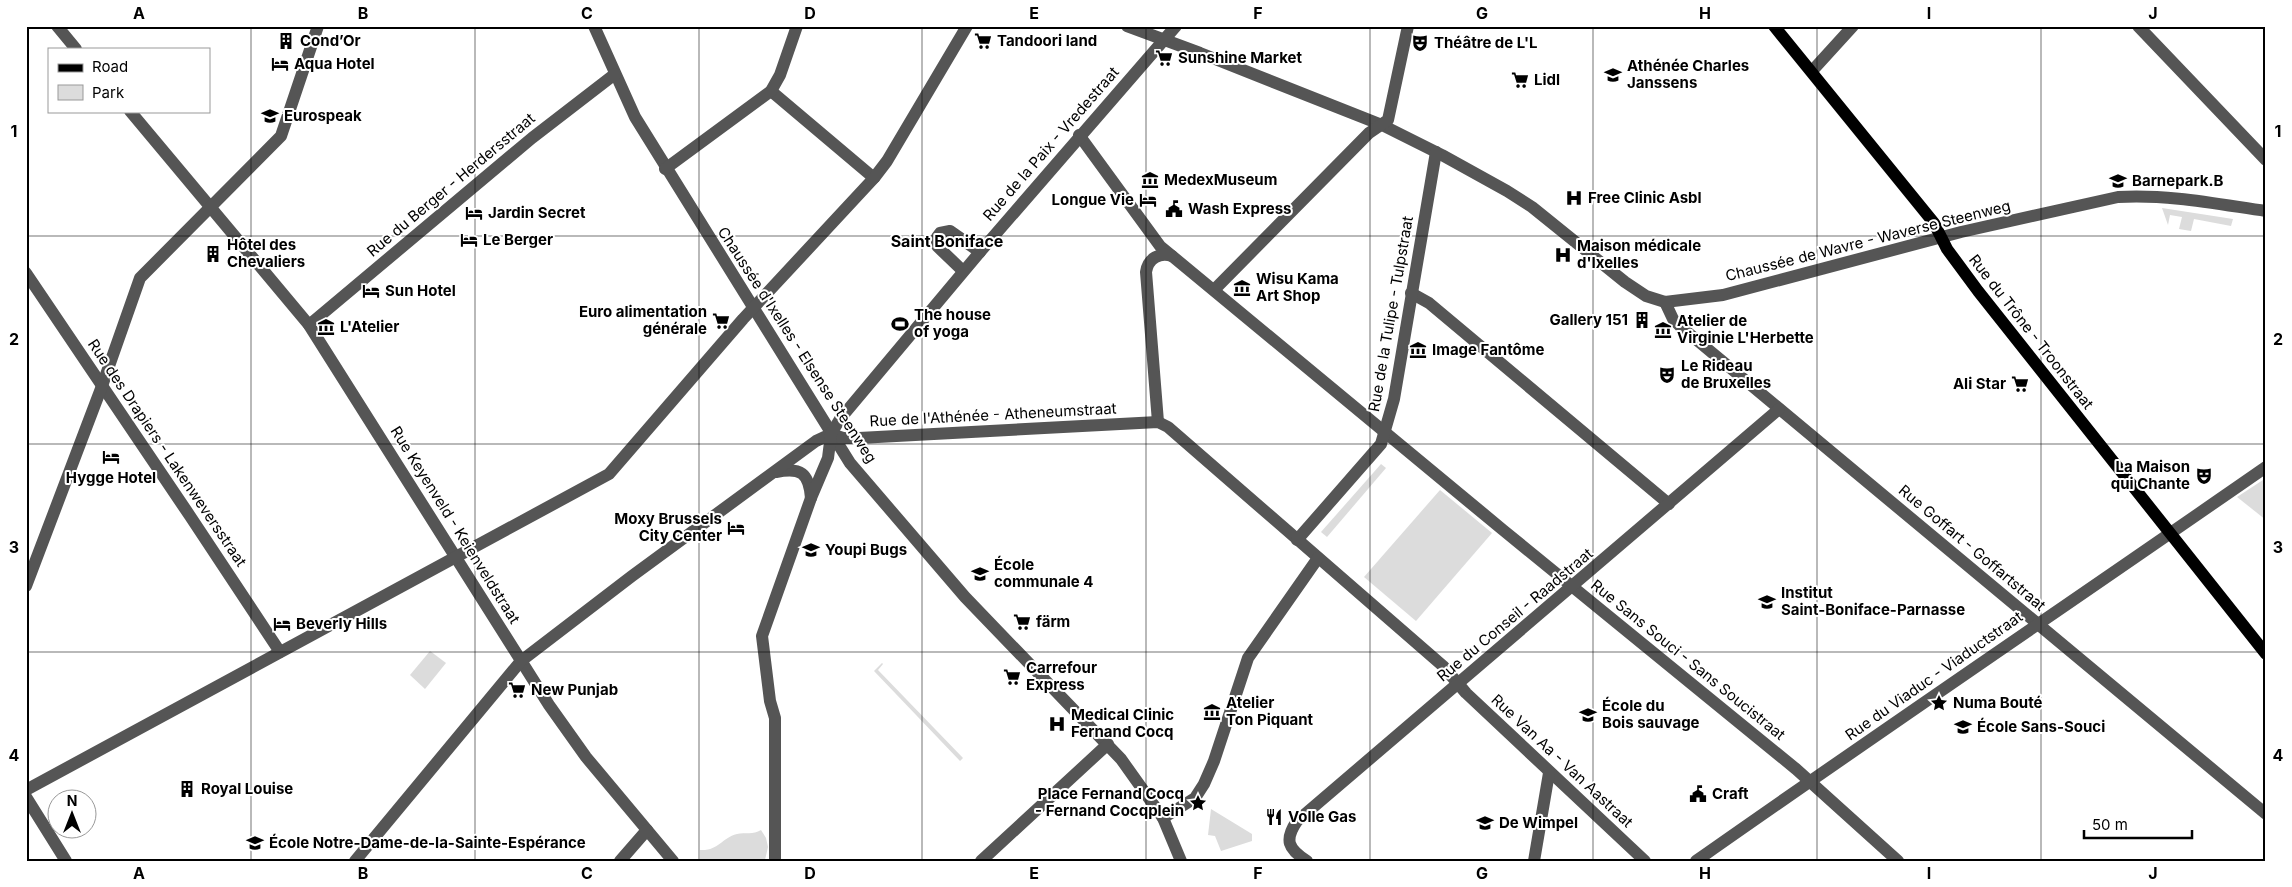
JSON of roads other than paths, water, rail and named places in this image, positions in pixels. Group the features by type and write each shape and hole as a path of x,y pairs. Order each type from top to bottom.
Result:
{"main road":[{"name":"Rue du Trône - Troonstraat","path":"1774,26 1934,223 1947,249 1978,291 2168,533 2266,654"}],"street":[{"path":"57,26 75,48"},
{"path":"28,579 102,386 140,278 281,136 318,26"},
{"name":"Chaussée d'Ixelles - Elsense Steenweg","path":"594,26 635,117 665,169 850,463 947,576 1108,744 1163,818"},
{"path":"665,169 771,91 780,74 797,26"},
{"path":"26,790 609,474 754,308 874,178 887,161 967,26"},
{"name":"Chaussée de Wavre - Waverse Steenweg","path":"1127,26 1165,39 1382,125 1436,152 1507,190 1532,206 1625,282 1646,296 1665,302 1723,295 1941,237 2118,197 2178,198 2266,211"},
{"name":"Rue de la Paix - Vredestraat","path":"831,434 840,419 963,271 1079,135 1176,26"},
{"path":"1214,290 1369,133 1388,120 1392,110 1408,26"},
{"path":"1812,71 1853,26"},
{"path":"2138,26 2266,160"},
{"name":"Rue du Berger - Herdersstraat","path":"309,325 504,162 615,74"},
{"path":"771,91 874,178"},
{"name":"Rue Keyenveld - Keienveldstraat","path":"131,112 309,325 549,705 586,757 673,861"},
{"name":"Rue Sans Souci - Sans Soucistraat","path":"1079,135 1160,246 1810,781 1898,861"},
{"name":"Rue de la Tulipe - Tulpstraat","path":"1297,540 1381,444 1394,399 1436,152"},
{"path":"963,271 938,246 937,237 940,233 950,231 980,252"},
{"path":"1158,422 1146,272 1150,260 1158,255 1166,254 1173,257"},
{"name":"Rue des Drapiers - Lakenweversstraat","path":"26,273 280,652"},
{"path":"1411,293 1429,304 1669,504"},
{"name":"Rue Goffart - Goffartstraat","path":"1665,302 1673,320 1680,326 2266,814"},
{"name":"Rue du Conseil - Raadstraat","path":"1307,861 1296,854 1289,843 1290,832 1297,821 1779,409"},
{"name":"Rue de l'Athénée - Atheneumstraat","path":"831,434 843,438 859,438 1158,422"},
{"name":"Rue Van Aa - Van Aastraat","path":"1158,422 1168,427 1443,666 1466,693 1644,861"},
{"path":"355,861 521,661 816,441 831,434"},
{"path":"775,861 775,718 770,701 762,638 811,498 828,458 831,434"},
{"name":"Rue du Viaduc - Viaductstraat","path":"1696,861 2168,533 2266,468"},
{"path":"774,472 792,469 800,472 810,486 811,498"},
{"path":"1181,861 1163,818 1195,798 1204,784 1214,761 1248,658 1318,558"},
{"path":"981,861 1108,744"},
{"path":"1534,861 1549,773"},
{"path":"26,797 66,861"},
{"path":"620,861 647,830"}],"place":[{"name":"Cond’Or","path":"286,41"},
{"name":"Tandoori land","path":"983,41"},
{"name":"Théâtre de L'L","path":"1420,43"},
{"name":"Sunshine Market","path":"1164,58"},
{"name":"Aqua Hotel","path":"280,64"},
{"name":"Athénée Charles Janssens","path":"1613,75"},
{"name":"Lidl","path":"1520,80"},
{"name":"Eurospeak","path":"270,116"},
{"name":"MedexMuseum","path":"1150,180"},
{"name":"Barnepark.B","path":"2118,181"},
{"name":"Free Clinic Asbl","path":"1574,198"},
{"name":"Longue Vie","path":"1148,200"},
{"name":"Wash Express","path":"1174,209"},
{"name":"Jardin Secret","path":"474,213"},
{"name":"Le Berger","path":"469,240"},
{"name":"Hôtel des Chevaliers","path":"213,254"},
{"name":"Maison médicale d'Ixelles","path":"1563,255"},
{"name":"Wisu Kama Art Shop","path":"1242,288"},
{"name":"Sun Hotel","path":"371,291"},
{"name":"Gallery 151","path":"1642,320"},
{"name":"Euro alimentation générale","path":"721,321"},
{"name":"The house of yoga","path":"900,324"},
{"name":"L'Atelier","path":"326,327"},
{"name":"Atelier de Virginie L'Herbette","path":"1663,330"},
{"name":"Image Fantôme","path":"1418,350"},
{"name":"Le Rideau de Bruxelles","path":"1667,375"},
{"name":"Ali Star","path":"2020,384"},
{"name":"Hygge Hotel","path":"111,457"},
{"name":"La Maison qui Chante","path":"2204,476"},
{"name":"Moxy Brussels City Center","path":"736,528"},
{"name":"Youpi Bugs","path":"811,550"},
{"name":"École communale 4","path":"980,574"},
{"name":"Institut Saint-Boniface-Parnasse","path":"1767,602"},
{"name":"färm","path":"1022,622"},
{"name":"Beverly Hills","path":"282,624"},
{"name":"Carrefour Express","path":"1012,677"},
{"name":"New Punjab","path":"517,690"},
{"name":"Numa Bouté","path":"1939,703"},
{"name":"Atelier Ton Piquant","path":"1212,712"},
{"name":"École du Bois sauvage","path":"1588,715"},
{"name":"Medical Clinic Fernand Cocq","path":"1057,724"},
{"name":"École Sans-Souci","path":"1963,727"},
{"name":"Royal Louise","path":"187,789"},
{"name":"Craft","path":"1698,794"},
{"name":"Place Fernand Cocq - Fernand Cocqplein","path":"1198,803"},
{"name":"Volle Gas","path":"1274,817"},
{"name":"De Wimpel","path":"1485,823"},
{"name":"École Notre-Dame-de-la-Sainte-Espérance","path":"255,843"}],"district":[{"name":"Saint Boniface","path":"947,241"}]}
